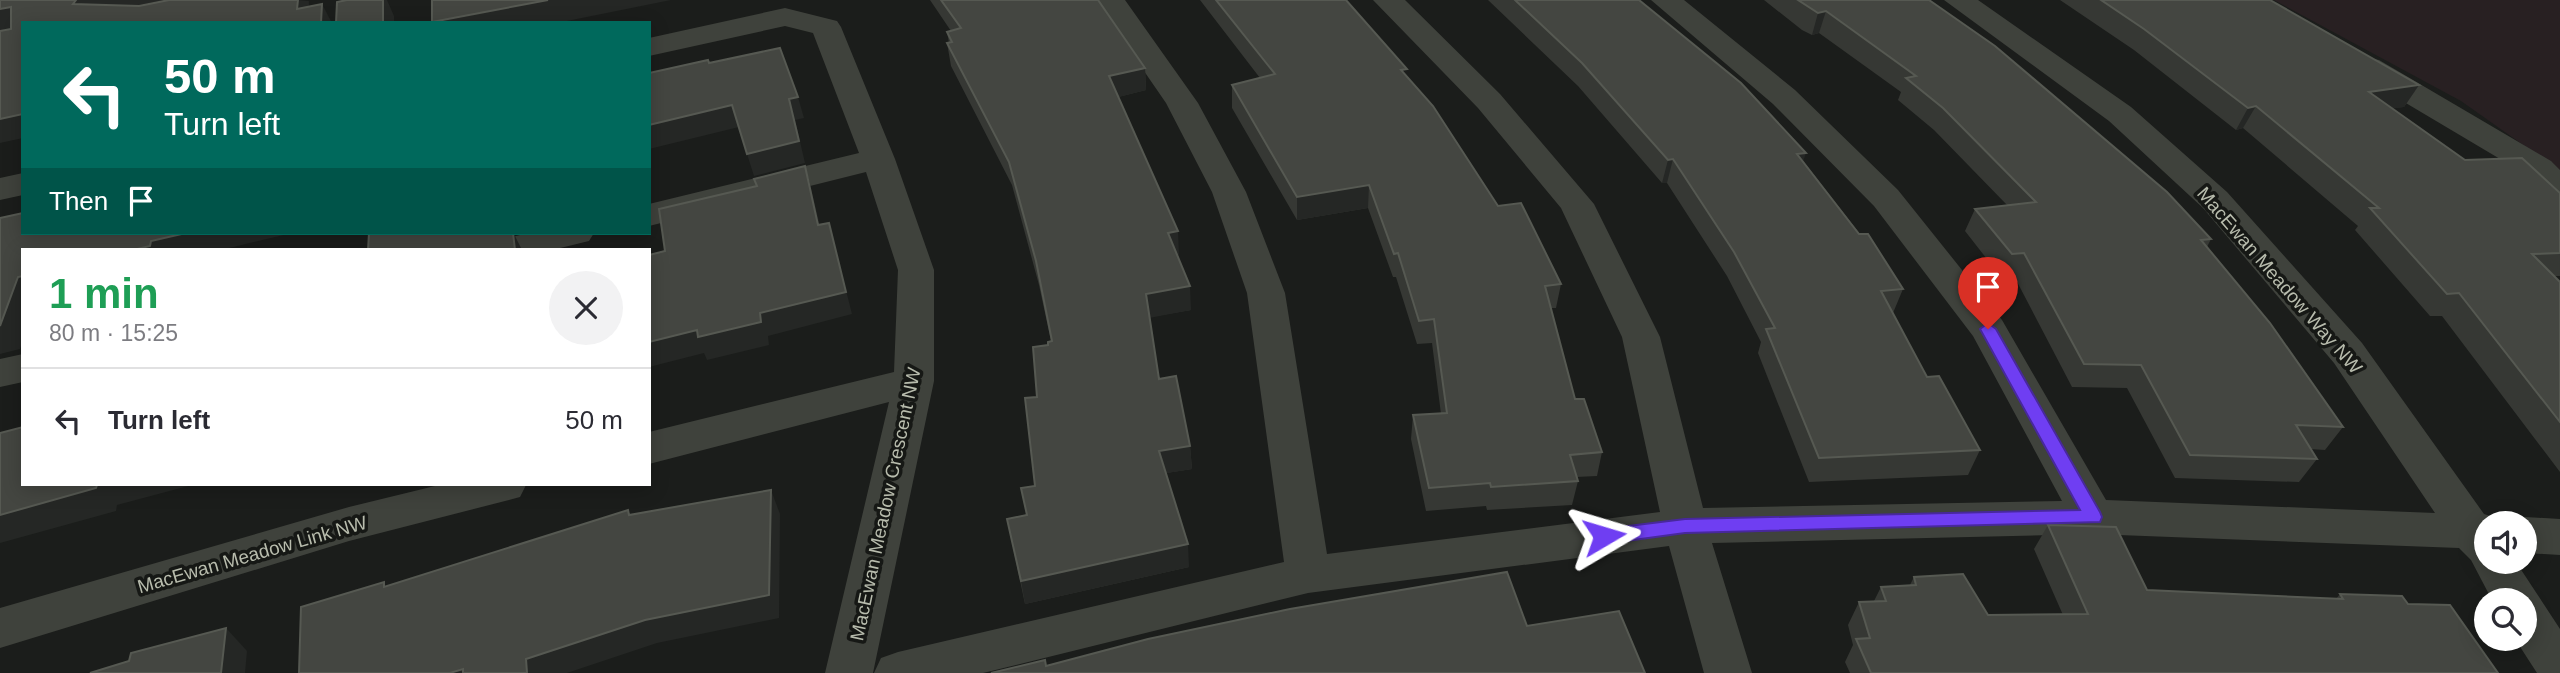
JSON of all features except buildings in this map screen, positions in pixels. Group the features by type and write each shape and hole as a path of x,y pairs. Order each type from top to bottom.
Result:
{"street":[{"path":"1110,0 1182,103 1229,192 1266,293 1308,575"},
{"path":"1388,0 1489,101 1577,204 1641,337 1685,526 1728,673"},
{"path":"1666,0 1784,97 1886,198 1988,329 2093,517"},
{"name":"MacEwan Meadow Way NW","path":"1959,0 2120,114 2216,200 2348,354 2474,531"},
{"name":"MacEwan Meadow Crescent NW","path":"651,47 785,17 825,27 878,159 916,270 914,381 849,673"},
{"path":"2340,52 2446,111 2527,161 2560,190"},
{"path":"651,215 878,159"},
{"path":"0,189 21,184"},
{"path":"513,248 568,235"},
{"path":"0,373 21,368"},
{"path":"651,447 914,381"},
{"name":"MacEwan Meadow Link NW","path":"0,628 349,524 501,486"},
{"path":"898,673 1308,575 1685,526 2093,517 2474,544"},
{"path":"2537,536 2560,537"},
{"path":"2537,633 2560,669"}],"shaded area":[{"path":"2274,0 2560,0 2560,171 2461,101"}],"route":[{"path":"1604,536 1685,526 2093,517 1988,329"}]}
